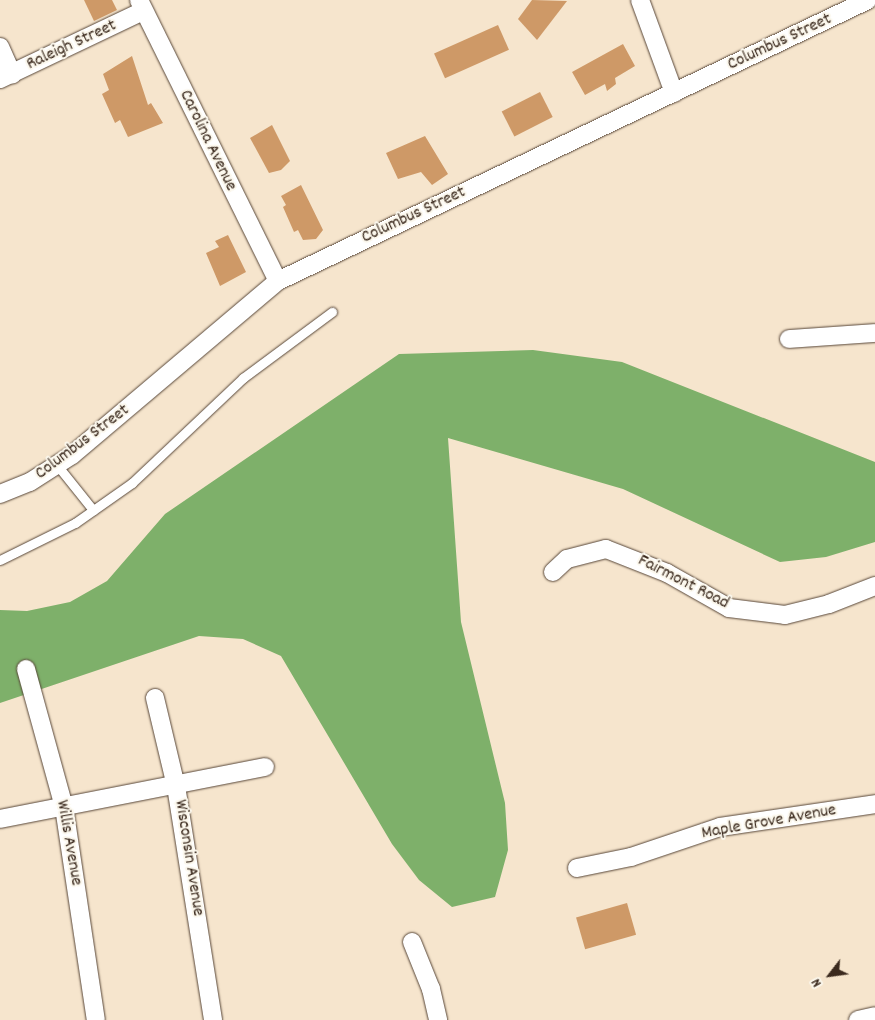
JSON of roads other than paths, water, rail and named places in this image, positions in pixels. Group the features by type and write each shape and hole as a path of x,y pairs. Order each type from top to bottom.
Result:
{"street":[{"path":"640,0 674,93"},
{"name":"Columbus Street","path":"0,494 30,482 119,418 278,281 868,0"},
{"name":"Raleigh Street","path":"6,76 141,6"},
{"name":"Carolina Avenue","path":"141,6 278,281"},
{"path":"0,47 6,76"},
{"path":"789,339 875,333"},
{"name":"Fairmont Road","path":"553,572 567,559 606,549 667,573 729,608 785,616 829,604 875,586"},
{"name":"Willis Avenue","path":"26,669 64,807 96,1020"},
{"name":"Wisconsin Avenue","path":"155,698 176,786 213,1020"},
{"path":"0,819 176,786 265,767"},
{"name":"Maple Grove Avenue","path":"577,868 632,856 720,827 875,804"},
{"path":"412,942 431,989 438,1020"},
{"path":"858,1020 875,1016"}],"lane":[{"path":"0,560 19,553 94,510 132,483 243,378 332,312"},
{"path":"56,465 94,510"}]}
